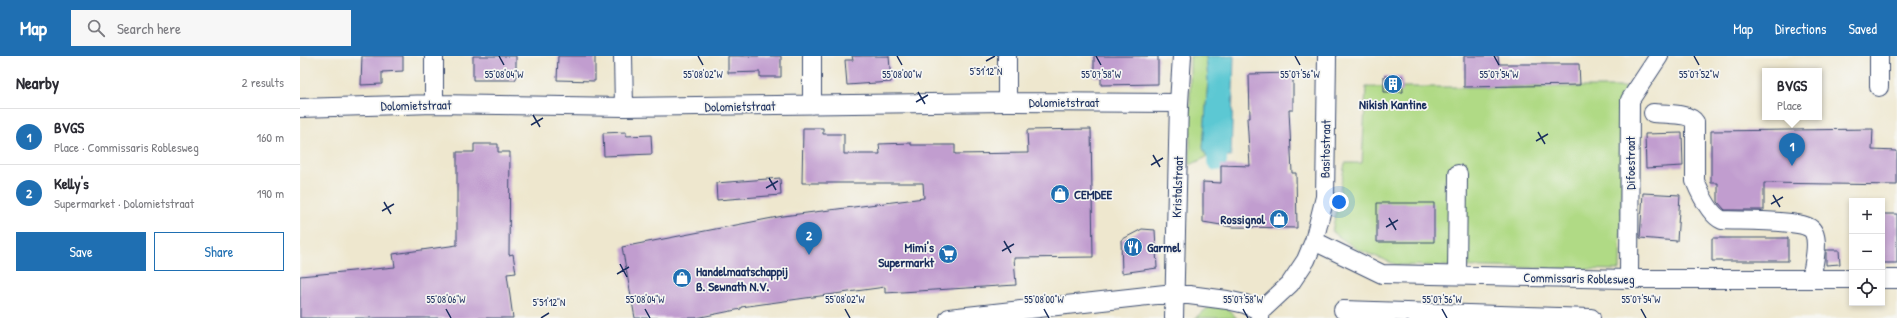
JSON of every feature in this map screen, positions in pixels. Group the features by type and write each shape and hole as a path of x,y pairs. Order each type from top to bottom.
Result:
{"street":[{"path":"434,56 434,104"},
{"path":"623,56 624,107"},
{"path":"812,56 812,105"},
{"path":"1007,56 1007,102"},
{"name":"Kristalstraat","path":"1174,318 1179,103 1182,56"},
{"name":"Basitostraat","path":"1260,314 1290,284 1306,260 1314,240 1324,197 1327,56"},
{"name":"Difoestraat","path":"1629,279 1630,100 1659,56"},
{"path":"1879,56 1879,87"},
{"name":"Dolomietstraat","path":"300,108 434,104 624,107 1007,102 1179,103"},
{"path":"1653,114 1694,119 1696,181 1698,189 1716,217 1722,220 1807,226 1812,230 1815,235 1815,256 1811,279"},
{"path":"1457,275 1458,174"},
{"name":"Commissaris Roblesweg","path":"1314,240 1382,274 1629,279 1849,279"},
{"path":"1885,279 1897,279"},
{"path":"949,318 1174,293 1245,304 1260,314"},
{"path":"1343,310 1591,318"}],"green space":[{"path":"1190,56 1206,56 1208,80 1203,148 1207,157 1190,165"},
{"path":"1366,87 1631,87 1623,101 1620,270 1397,265 1357,249 1332,232 1345,163 1362,163"},
{"path":"1209,307 1225,307 1237,318 1195,318"}],"water":[{"path":"1206,56 1234,56 1231,157 1207,157 1203,148 1208,80"}],"building":[{"path":"362,56 403,56 403,71 382,72 382,84 361,85"},
{"path":"473,56 516,56 516,80 473,80"},
{"path":"558,56 595,56 595,81 557,80"},
{"path":"728,56 781,56 781,77 760,77 760,72 728,73"},
{"path":"852,56 889,56 891,82 847,85 845,60 853,60"},
{"path":"1094,56 1158,56 1158,84 1101,85 1101,77 1094,77"},
{"path":"1464,56 1498,56 1499,64 1579,64 1580,85 1464,87"},
{"path":"1293,73 1293,110 1289,110 1292,173 1296,173 1297,228 1233,227 1203,222 1203,182 1221,183 1221,165 1250,166 1247,118 1250,118 1249,74"},
{"name":"Nikish Kantine","path":"1384,76 1402,76 1403,92 1384,92"},
{"path":"803,128 823,128 823,134 844,134 844,154 880,154 879,144 911,143 911,145 955,145 955,154 1028,153 1027,130 1091,129 1093,257 1014,258 1016,285 885,293 885,287 741,307 741,309 696,318 635,318 622,247 783,216 924,198 923,183 802,183"},
{"path":"1873,129 1872,150 1897,151 1897,185 1764,183 1764,210 1725,210 1718,202 1718,183 1711,183 1711,131"},
{"path":"626,132 626,136 651,135 652,154 604,156 603,133"},
{"path":"1682,133 1683,166 1646,168 1645,134"},
{"path":"474,144 498,144 498,152 510,152 509,255 513,254 516,273 507,274 513,318 300,318 300,276 395,267 393,254 457,245 457,152 474,152"},
{"path":"780,178 781,195 717,200 716,183"},
{"path":"1643,193 1680,195 1677,241 1640,238"},
{"path":"1377,203 1434,203 1434,242 1377,242"},
{"path":"1885,214 1897,214 1897,263 1885,263"},
{"name":"Garmel","path":"1142,229 1155,230 1157,268 1122,273 1121,240"},
{"path":"1712,238 1788,238 1788,261 1712,261"},
{"path":"1826,250 1839,250 1840,264 1826,265"}],"waterway":[{"path":"1217,161 1218,129"}],"place":[{"name":"Nikish Kantine","path":"1393,84"},
{"name":"BVGS","path":"1792,166"},
{"name":"CEMDEE","path":"1060,194"},
{"name":"Rossignol","path":"1279,219"},
{"name":"Garmel","path":"1133,247"},
{"name":"Mimi's Supermarkt","path":"948,254"},
{"name":"Kelly's","path":"809,255"},
{"name":"Handelmaatschappij B. Sewnath N.V.","path":"682,278"}]}
